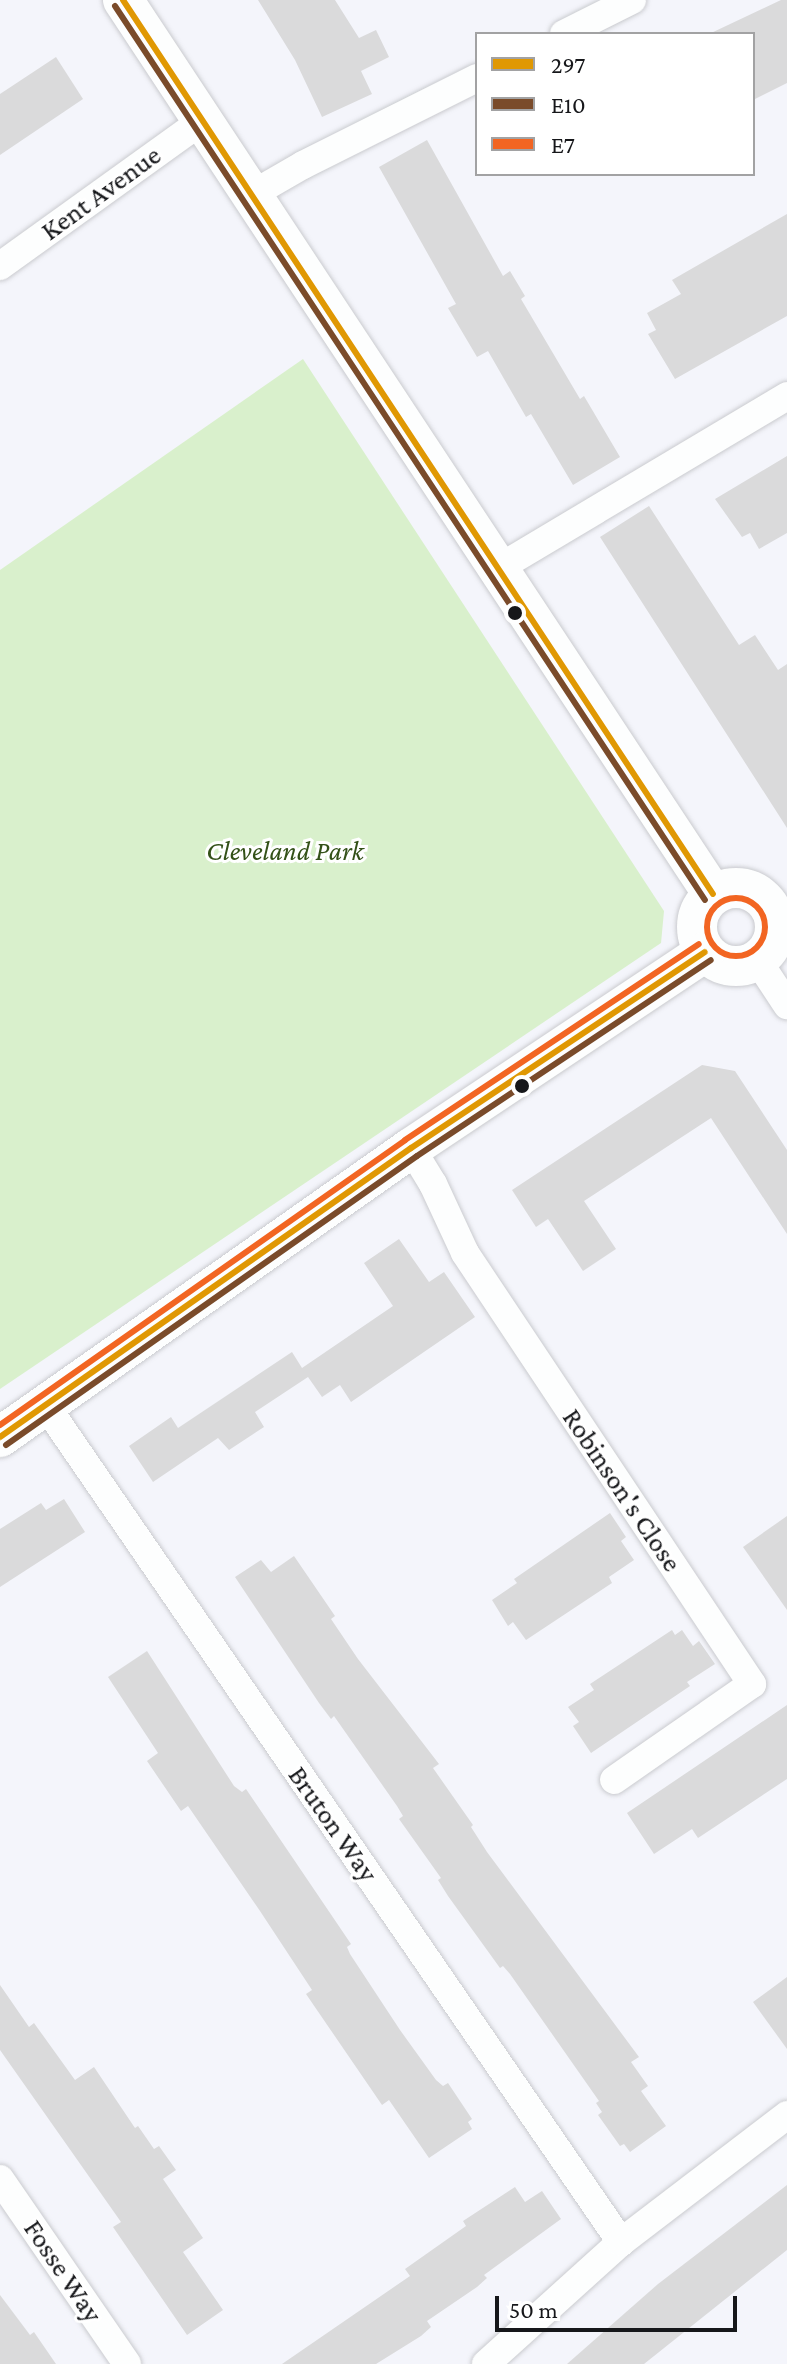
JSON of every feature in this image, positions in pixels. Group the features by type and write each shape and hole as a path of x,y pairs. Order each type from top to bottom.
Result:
{"main road":[{"path":"123,0 713,894"},
{"path":"744,888 779,903 771,947 758,961 737,967 719,963 705,952 697,934 697,920 713,894 744,888"},
{"path":"0,1437 411,1148 705,952"}],"street":[{"path":"568,32 632,0"},
{"path":"251,195 303,165 475,79"},
{"name":"Kent Avenue","path":"0,266 203,120"},
{"path":"497,569 787,396"},
{"path":"758,961 787,1005"},
{"name":"Robinson's Close","path":"411,1148 433,1184 465,1253 752,1684 614,1780"},
{"name":"Bruton Way","path":"46,1406 621,2242"},
{"path":"486,2364 621,2242 787,2115"},
{"name":"Fosse Way","path":"0,2179 127,2364"}],"green space":[{"name":"Cleveland Park","path":"303,359 664,911 661,943 0,1389 0,570"}],"building":[{"path":"258,0 335,0 359,38 376,30 389,57 361,71 372,94 322,117 295,60"},
{"path":"787,0 787,83 755,99 755,32 713,32"},
{"path":"56,57 83,99 0,155 0,94"},
{"path":"427,140 503,276 510,271 525,296 521,299 580,399 584,396 620,457 573,485 531,414 526,417 488,351 477,357 448,308 456,304 379,167"},
{"path":"787,214 787,316 675,379 648,334 656,330 647,313 681,294 672,280"},
{"path":"787,456 787,533 759,549 750,533 742,537 715,499"},
{"path":"649,506 739,645 755,635 778,670 787,664 787,828 600,537"},
{"path":"702,1065 735,1071 787,1150 787,1234 711,1118 584,1201 616,1249 583,1271 548,1219 536,1227 512,1190"},
{"path":"399,1239 429,1282 444,1272 475,1317 351,1402 340,1385 322,1397 308,1377 255,1412 264,1427 229,1450 218,1438 153,1482 129,1446 171,1417 178,1428 292,1352 302,1368 393,1306 364,1263"},
{"path":"64,1499 85,1532 0,1587 0,1529 41,1503 46,1510"},
{"path":"610,1513 626,1537 621,1541 634,1560 609,1577 612,1583 526,1640 513,1622 508,1626 492,1600 517,1583 514,1579"},
{"path":"787,1516 787,1610 743,1547"},
{"path":"294,1556 335,1616 331,1619 358,1659 439,1764 433,1768 473,1825 471,1827 487,1852 639,2057 631,2062 648,2086 641,2091 666,2126 630,2152 624,2144 620,2146 598,2115 602,2112 596,2103 599,2101 510,1974 503,1966 500,1968 448,1896 438,1880 441,1878 399,1819 403,1816 397,1806 334,1716 331,1719 319,1703 235,1577 261,1560 271,1572"},
{"path":"672,1630 675,1635 682,1630 693,1646 699,1641 715,1664 687,1682 690,1686 591,1753 573,1726 579,1722 568,1707 594,1690 590,1684"},
{"path":"147,1651 234,1786 242,1792 246,1789 351,1944 347,1947 350,1954 400,2030 436,2080 443,2086 448,2083 472,2119 468,2122 472,2129 429,2158 389,2100 382,2105 306,1994 312,1990 260,1911 188,1806 181,1811 147,1761 158,1753 108,1677"},
{"path":"787,1705 787,1779 698,1838 692,1829 654,1854 627,1813"},
{"path":"787,1977 787,2049 753,2002"},
{"path":"0,1985 29,2027 34,2023 75,2080 94,2067 135,2128 138,2126 154,2149 159,2146 176,2170 163,2179 203,2238 183,2252 223,2310 187,2335 113,2227 121,2222 0,2050"},
{"path":"787,2185 787,2250 644,2364 567,2364 658,2284"},
{"path":"515,2187 525,2202 542,2191 561,2219 484,2275 487,2278 477,2287 427,2321 431,2327 421,2336 376,2364 282,2364 410,2276 405,2269 466,2226 463,2221"},
{"path":"0,2295 30,2335 34,2332 56,2364 0,2364"}],"transit line":[{"name":"297","path":"123,0 713,894"},
{"name":"E10","path":"115,6 705,900"},
{"name":"E7","path":"736,898 757,906 765,927 757,948 736,956 715,948 707,927 715,906 736,898"},
{"name":"E7","path":"0,1425 405,1140 699,944"},
{"name":"297","path":"0,1437 411,1148 705,952"},
{"name":"E10","path":"6,1445 417,1156 711,960"}]}
